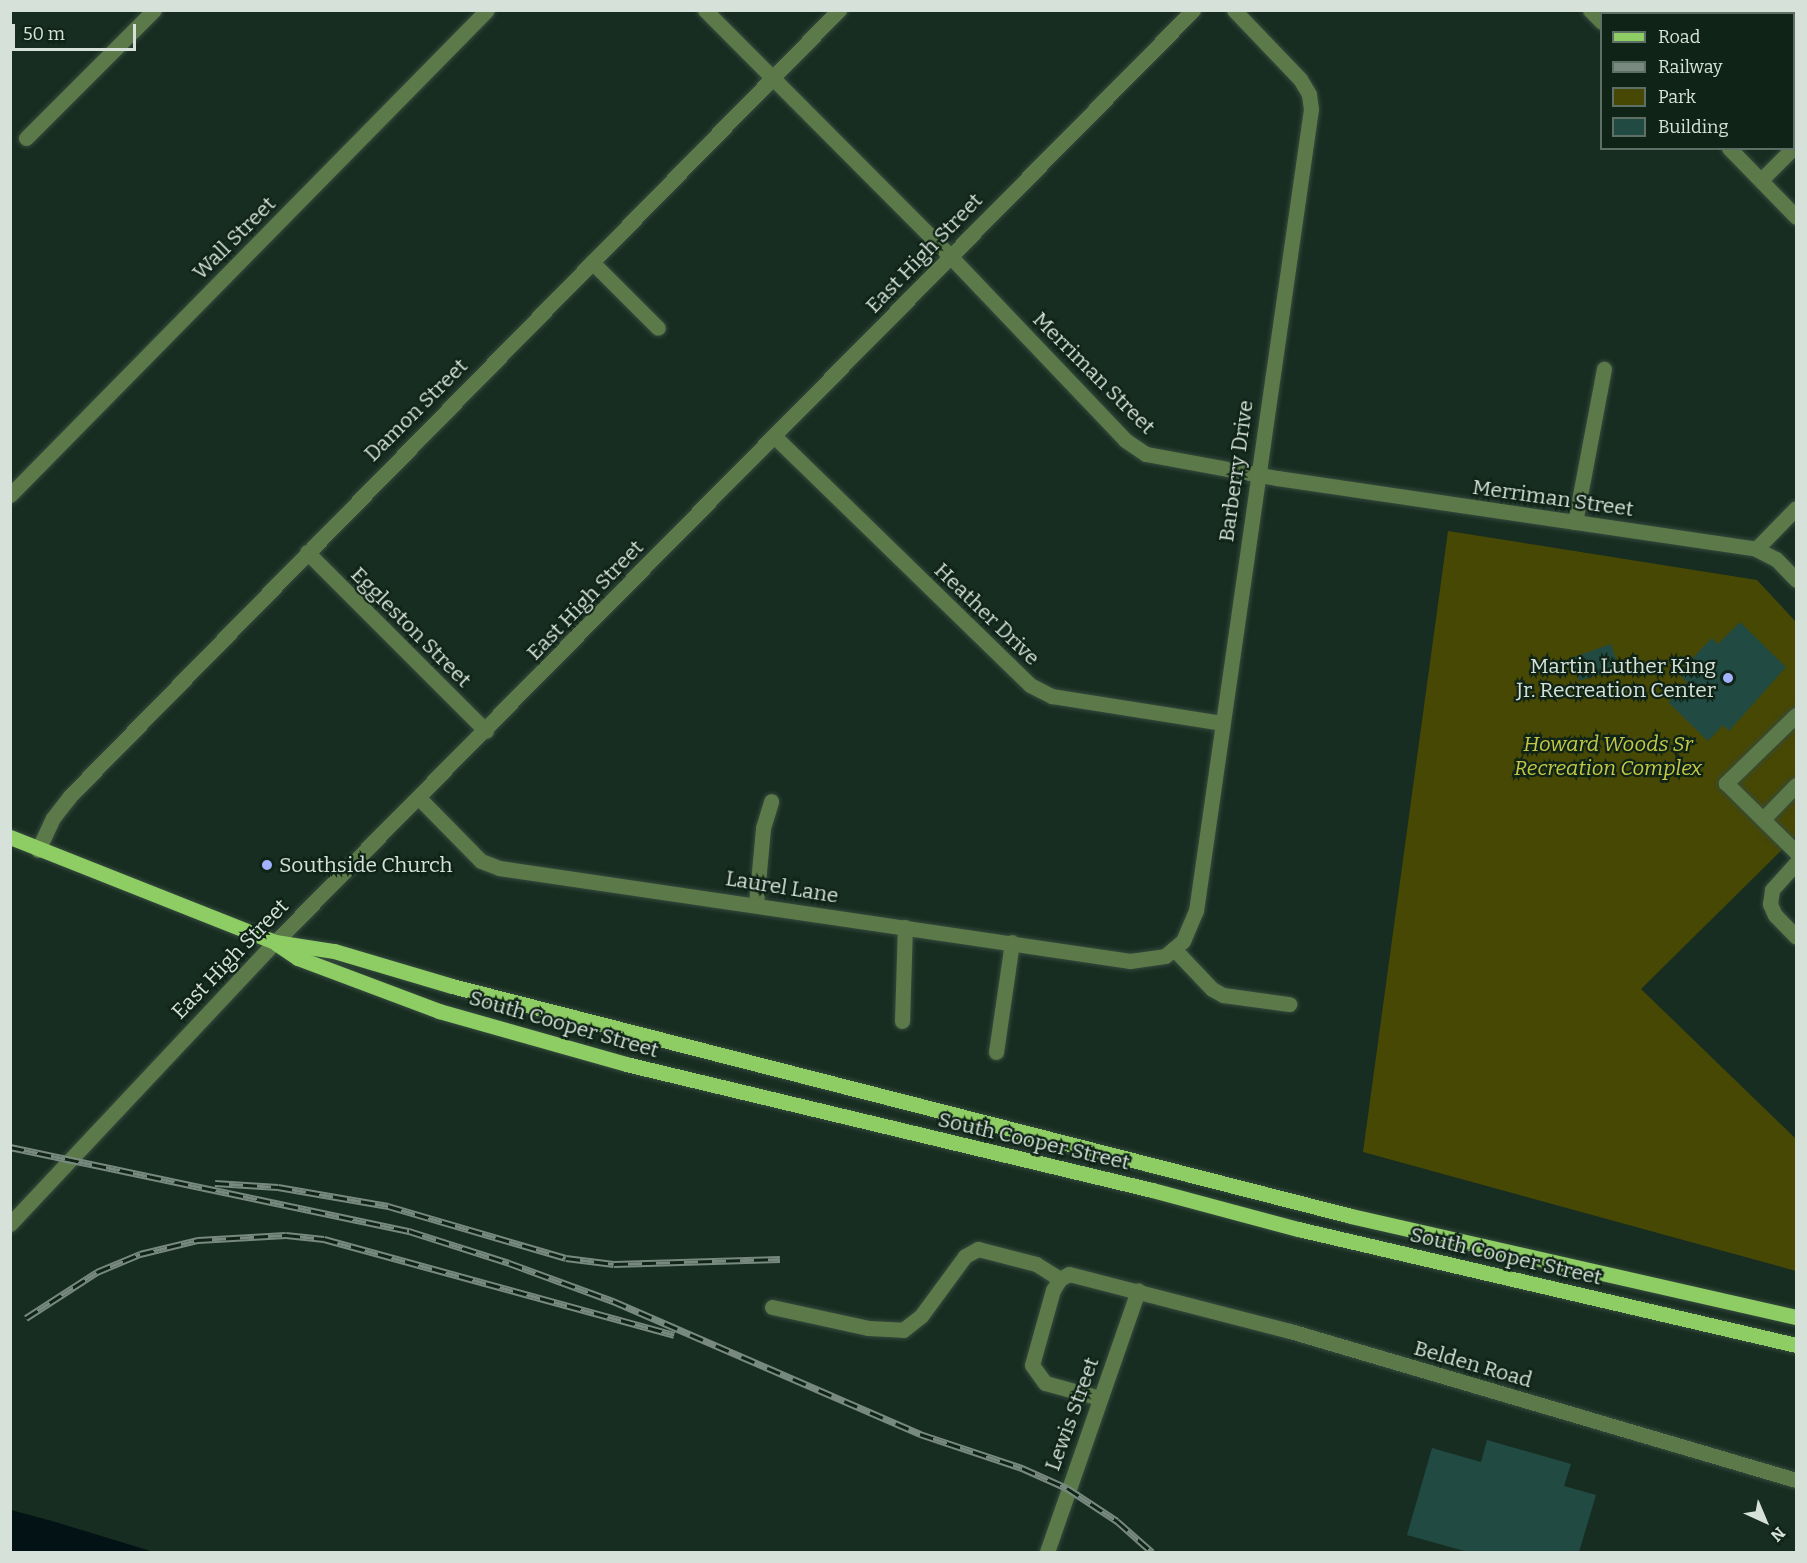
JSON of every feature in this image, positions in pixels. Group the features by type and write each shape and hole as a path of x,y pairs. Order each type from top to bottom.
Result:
{"main road":[{"name":"South Cooper Street","path":"10,837 275,942 334,951 452,986 1352,1216 1797,1317"},
{"name":"South Cooper Street","path":"275,942 298,958 439,1011 626,1064 1152,1190 1298,1230 1797,1345"}],"street":[{"path":"26,138 154,10"},
{"name":"Wall Street","path":"10,495 487,10"},
{"name":"Merriman Street","path":"705,10 950,256 1125,440 1146,454 1168,460 1256,474 1756,549"},
{"name":"Damon Street","path":"38,850 53,818 70,796 839,10"},
{"name":"East High Street","path":"10,1224 275,942 486,732 1193,10"},
{"name":"Barberry Drive","path":"1170,952 1188,935 1196,911 1256,474 1311,109 1309,94 1300,79 1234,10"},
{"path":"1731,150 1797,217"},
{"path":"1761,180 1791,150"},
{"path":"592,262 658,328"},
{"path":"1575,522 1604,369"},
{"name":"Heather Drive","path":"774,436 1030,685 1052,696 1222,723"},
{"path":"1797,508 1756,549 1776,559 1797,580"},
{"name":"Eggleston Street","path":"307,552 486,732"},
{"path":"1797,715 1726,783 1797,852"},
{"path":"1762,819 1797,785"},
{"name":"Laurel Lane","path":"419,798 481,861 500,868 1130,961 1170,952"},
{"path":"756,904 763,828 771,801"},
{"path":"1797,863 1772,890 1770,897 1775,915 1797,937"},
{"path":"902,1021 905,927"},
{"path":"996,1052 1012,942"},
{"path":"1170,952 1212,989 1223,995 1289,1004"},
{"path":"772,1307 868,1328 903,1330 921,1316 965,1256 978,1249 1036,1264 1060,1279 1032,1358 1034,1373 1045,1383 1100,1398"},
{"name":"Belden Road","path":"1060,1279 1077,1274 1290,1331 1797,1480"},
{"name":"Lewis Street","path":"1047,1552 1138,1290"}],"green space":[{"name":"Howard Woods Sr Recreation Complex","path":"1448,531 1757,580 1796,622 1796,836 1641,989 1796,1139 1796,1271 1363,1152"}],"shaded area":[{"path":"11,1510 52,1521 154,1552 11,1552"}],"building":[{"name":"Martin Luther King Jr. Recreation Center","path":"1740,622 1786,667 1729,731 1723,725 1708,741 1668,702 1687,682 1678,673 1712,638 1718,644"},
{"path":"1611,644 1619,668 1579,681 1571,658"},
{"path":"1487,1440 1571,1464 1564,1486 1596,1495 1579,1552 1468,1552 1407,1535 1432,1448 1481,1462"}],"railway":[{"path":"10,1147 409,1231 509,1263 613,1301 920,1434 1022,1468 1067,1488 1117,1521 1152,1552"},
{"path":"215,1183 278,1187 388,1206 566,1258 614,1264 780,1259"},
{"path":"26,1318 97,1272 140,1254 198,1240 286,1235 324,1239 674,1335"}],"place":[{"name":"Martin Luther King Jr. Recreation Center","path":"1728,678"},
{"name":"Southside Church","path":"267,865"}]}
